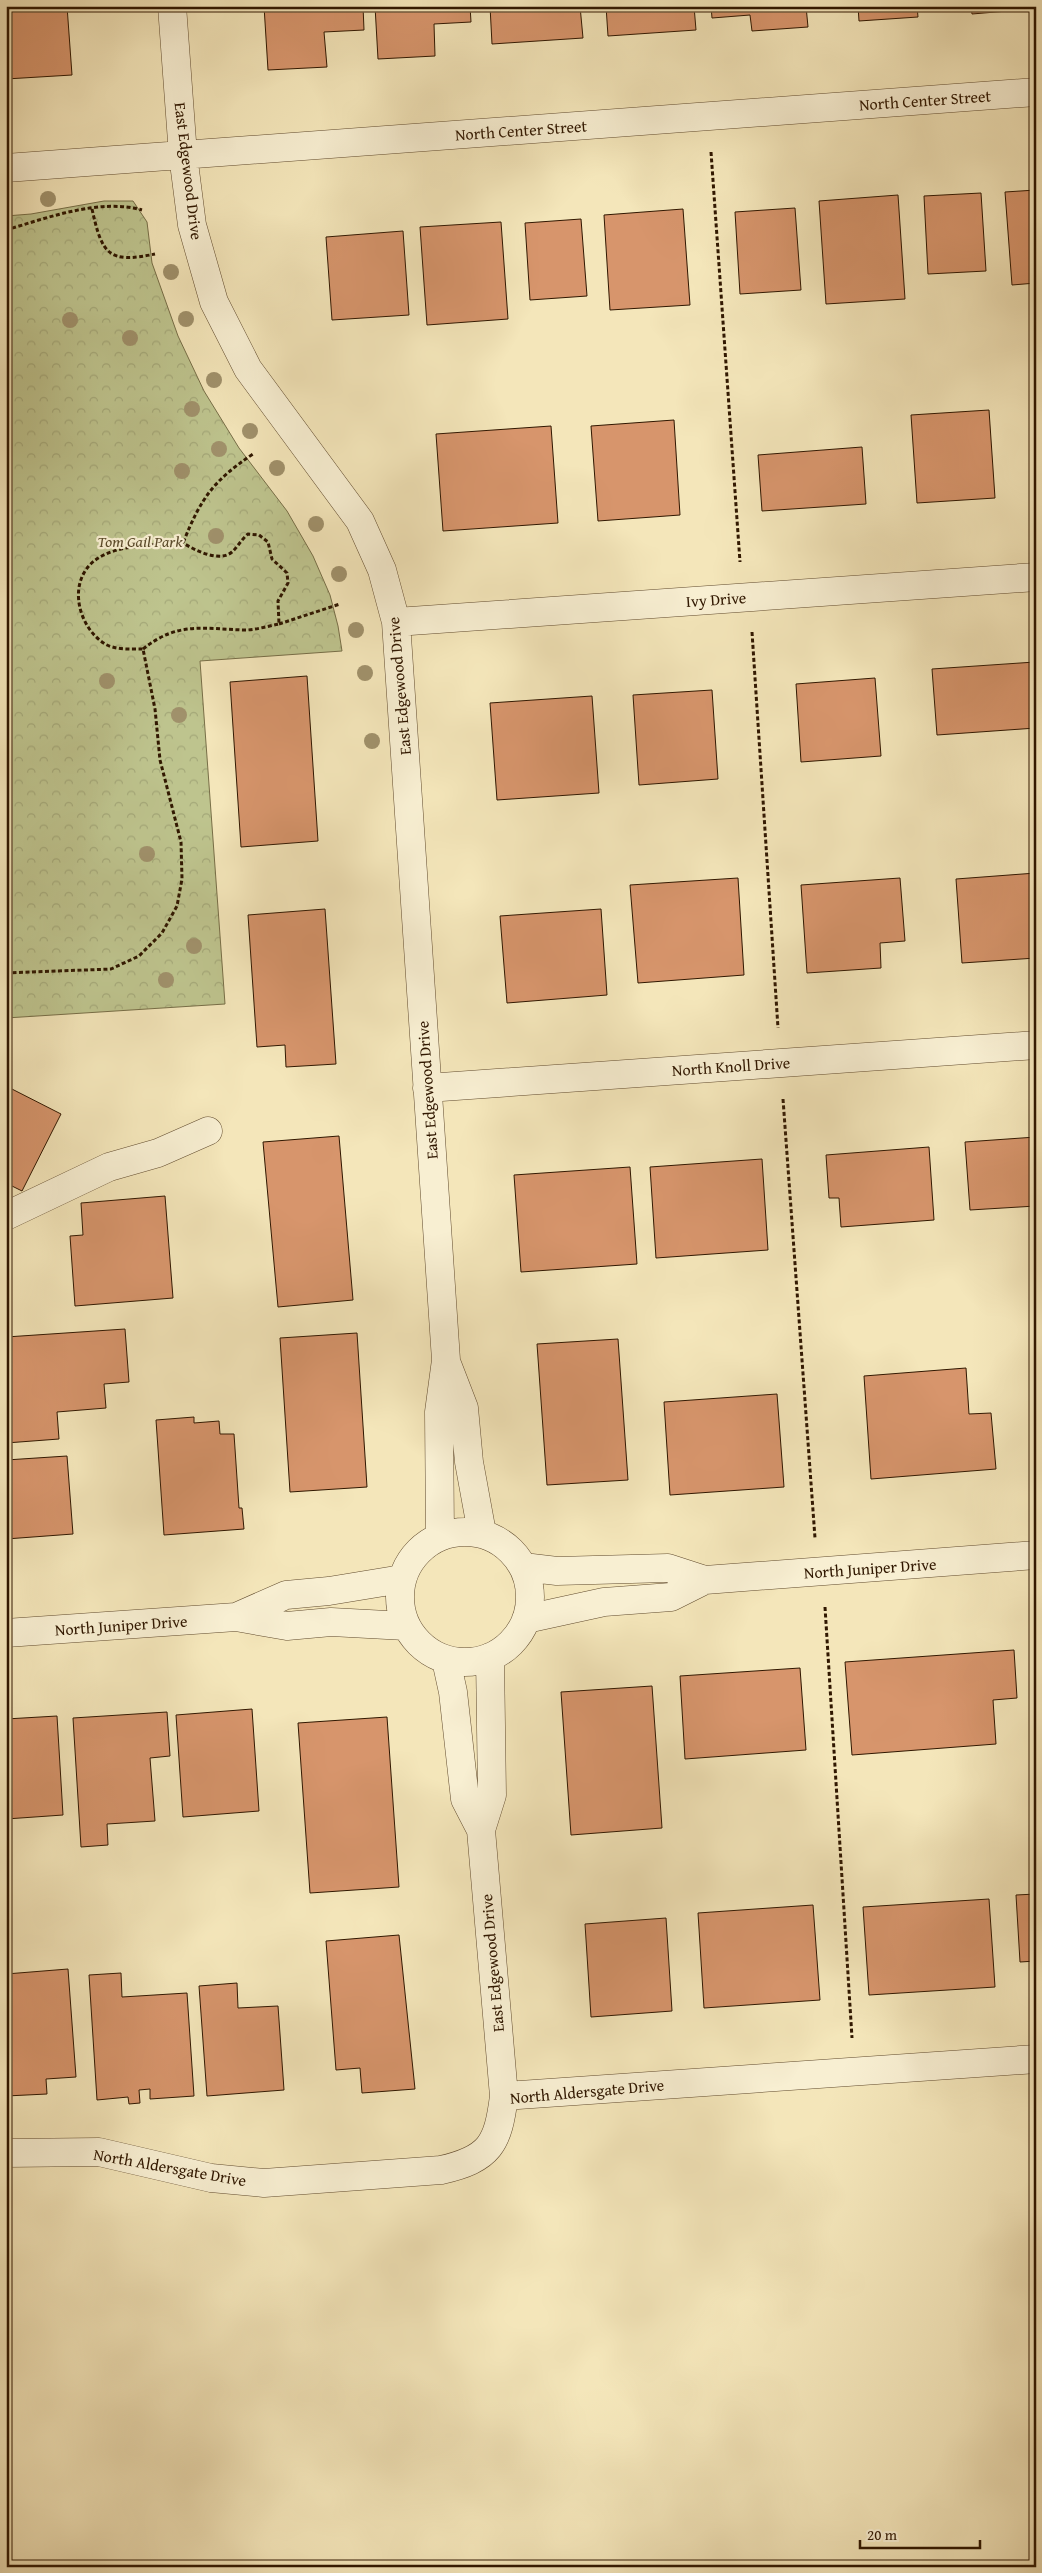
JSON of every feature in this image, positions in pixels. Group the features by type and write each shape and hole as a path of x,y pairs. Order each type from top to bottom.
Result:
{"street":[{"name":"East Edgewood Drive","path":"172,6 183,155 192,225 214,302 248,369 360,521 382,570 396,622 446,1360 439,1412 440,1536"},
{"name":"North Center Street","path":"6,168 1036,92"},
{"name":"Ivy Drive","path":"396,622 1036,576"},
{"name":"North Knoll Drive","path":"427,1088 1036,1045"},
{"path":"6,1216 108,1167 158,1153 208,1131"},
{"name":"East Edgewood Drive","path":"446,1360 464,1408 469,1462 482,1533"},
{"path":"469,1531 482,1533 499,1541 513,1552 524,1567 529,1584 530,1602 526,1620 518,1635 506,1648 490,1657 460,1662 446,1660 430,1652 416,1640 406,1626 401,1611 402,1579 410,1560 424,1546 440,1536 469,1531"},
{"name":"North Juniper Drive","path":"526,1620 604,1602 671,1597 705,1580 1036,1555"},
{"name":"North Juniper Drive","path":"524,1567 557,1571 668,1568 705,1580"},
{"name":"North Juniper Drive","path":"236,1617 286,1595 329,1591 402,1579"},
{"name":"North Juniper Drive","path":"6,1633 236,1617 286,1626 331,1622 406,1626"},
{"name":"East Edgewood Drive","path":"481,1830 492,1795 490,1657"},
{"name":"East Edgewood Drive","path":"446,1660 452,1692 465,1799 481,1830 504,2096"},
{"name":"North Aldersgate Drive","path":"6,2154 99,2152 211,2178 264,2183 441,2170 467,2164 484,2153 500,2127 504,2096 1036,2059"}],"path":[{"path":"711,148 740,568"},
{"path":"6,230 92,209 128,206 142,210"},
{"path":"92,209 98,236 105,248 114,256 129,260 154,254"},
{"path":"183,543 193,518 210,489 228,470 253,454"},
{"path":"280,624 278,600 288,583 287,573 272,559 268,542 258,535 248,534 238,542 233,552 226,555 210,555 183,543 114,551 93,562 80,582 77,603 87,628 106,644 143,649 157,637 172,631 211,627 247,630 280,624 340,604"},
{"path":"752,632 778,1031"},
{"path":"6,973 111,969 139,956 162,933 177,906 182,879 181,842 160,760 156,709 143,649"},
{"path":"783,1099 815,1541"},
{"path":"825,1607 853,2043"}],"green space":[{"name":"Tom Gail Park","path":"104,201 133,201 147,222 152,263 178,336 204,391 239,448 287,511 313,556 330,595 342,651 200,661 225,1004 6,1018 6,216 31,214"}],"building":[{"path":"6,6 67,6 72,75 6,79"},
{"path":"264,6 363,6 364,30 324,32 327,67 268,70"},
{"path":"375,6 470,6 471,22 434,24 435,56 378,59"},
{"path":"490,6 580,6 583,38 492,44"},
{"path":"606,6 694,6 696,30 608,36"},
{"path":"711,6 806,6 808,27 752,31 750,15 712,18"},
{"path":"858,6 917,6 918,17 859,21"},
{"path":"971,6 1030,6 1031,9 972,14"},
{"path":"1036,190 1036,283 1012,285 1005,192"},
{"path":"981,193 986,271 928,274 924,196"},
{"path":"898,195 905,299 826,304 819,201"},
{"path":"795,208 801,290 740,294 735,212"},
{"path":"683,209 690,305 610,310 604,215"},
{"path":"581,219 587,296 530,300 525,223"},
{"path":"501,222 508,319 427,325 420,227"},
{"path":"403,231 409,315 332,320 326,237"},
{"path":"989,410 995,498 917,503 911,415"},
{"path":"674,420 680,515 598,521 591,426"},
{"path":"551,426 558,523 443,531 436,434"},
{"path":"862,447 866,504 762,511 758,455"},
{"path":"1035,662 1036,728 937,735 932,669"},
{"path":"307,676 318,841 241,847 230,682"},
{"path":"875,678 881,756 801,762 796,684"},
{"path":"712,690 718,779 639,785 633,695"},
{"path":"592,696 599,793 497,800 490,703"},
{"path":"1036,873 1036,958 962,963 956,879"},
{"path":"738,878 744,975 638,983 630,885"},
{"path":"900,878 905,941 880,943 881,968 807,973 801,885"},
{"path":"325,909 336,1064 286,1067 285,1045 257,1047 248,915"},
{"path":"601,909 607,995 507,1003 500,916"},
{"path":"6,1086 61,1114 22,1191 6,1183"},
{"path":"339,1136 353,1300 278,1307 263,1142"},
{"path":"1036,1137 1036,1206 970,1210 965,1142"},
{"path":"929,1147 934,1220 841,1227 839,1198 829,1198 826,1155"},
{"path":"762,1159 768,1250 656,1258 650,1167"},
{"path":"630,1167 637,1264 521,1272 514,1175"},
{"path":"165,1196 173,1298 75,1306 70,1236 83,1235 81,1203"},
{"path":"125,1329 129,1382 104,1384 106,1408 57,1412 59,1439 6,1443 6,1337"},
{"path":"357,1333 367,1487 290,1492 280,1338"},
{"path":"618,1339 628,1480 547,1485 537,1344"},
{"path":"966,1368 969,1414 991,1413 996,1469 871,1479 864,1376"},
{"path":"777,1394 784,1487 670,1495 664,1402"},
{"path":"194,1417 194,1423 219,1421 220,1434 234,1434 239,1508 242,1508 244,1529 164,1535 156,1420"},
{"path":"67,1456 73,1534 6,1539 6,1460"},
{"path":"1014,1650 1017,1698 993,1700 996,1744 852,1755 845,1662"},
{"path":"800,1668 806,1750 685,1759 680,1676"},
{"path":"652,1686 662,1828 571,1835 561,1692"},
{"path":"252,1709 259,1811 183,1817 176,1715"},
{"path":"167,1712 170,1756 150,1758 155,1821 107,1824 108,1845 81,1847 73,1718"},
{"path":"57,1716 63,1815 6,1819 6,1719"},
{"path":"387,1717 399,1887 310,1893 298,1723"},
{"path":"1036,1894 1036,1961 1020,1962 1016,1895"},
{"path":"989,1899 995,1987 869,1995 863,1907"},
{"path":"813,1905 820,2000 704,2008 698,1913"},
{"path":"666,1918 672,2011 591,2017 585,1924"},
{"path":"399,1935 415,2089 362,2093 360,2068 336,2070 326,1941"},
{"path":"68,1969 76,2077 46,2079 47,2094 6,2096 6,1974"},
{"path":"121,1973 122,1997 187,1993 194,2096 150,2099 150,2089 139,2090 140,2103 129,2104 128,2097 97,2100 89,1975"},
{"path":"237,1983 238,2008 278,2006 284,2090 207,2096 199,1986"}]}
